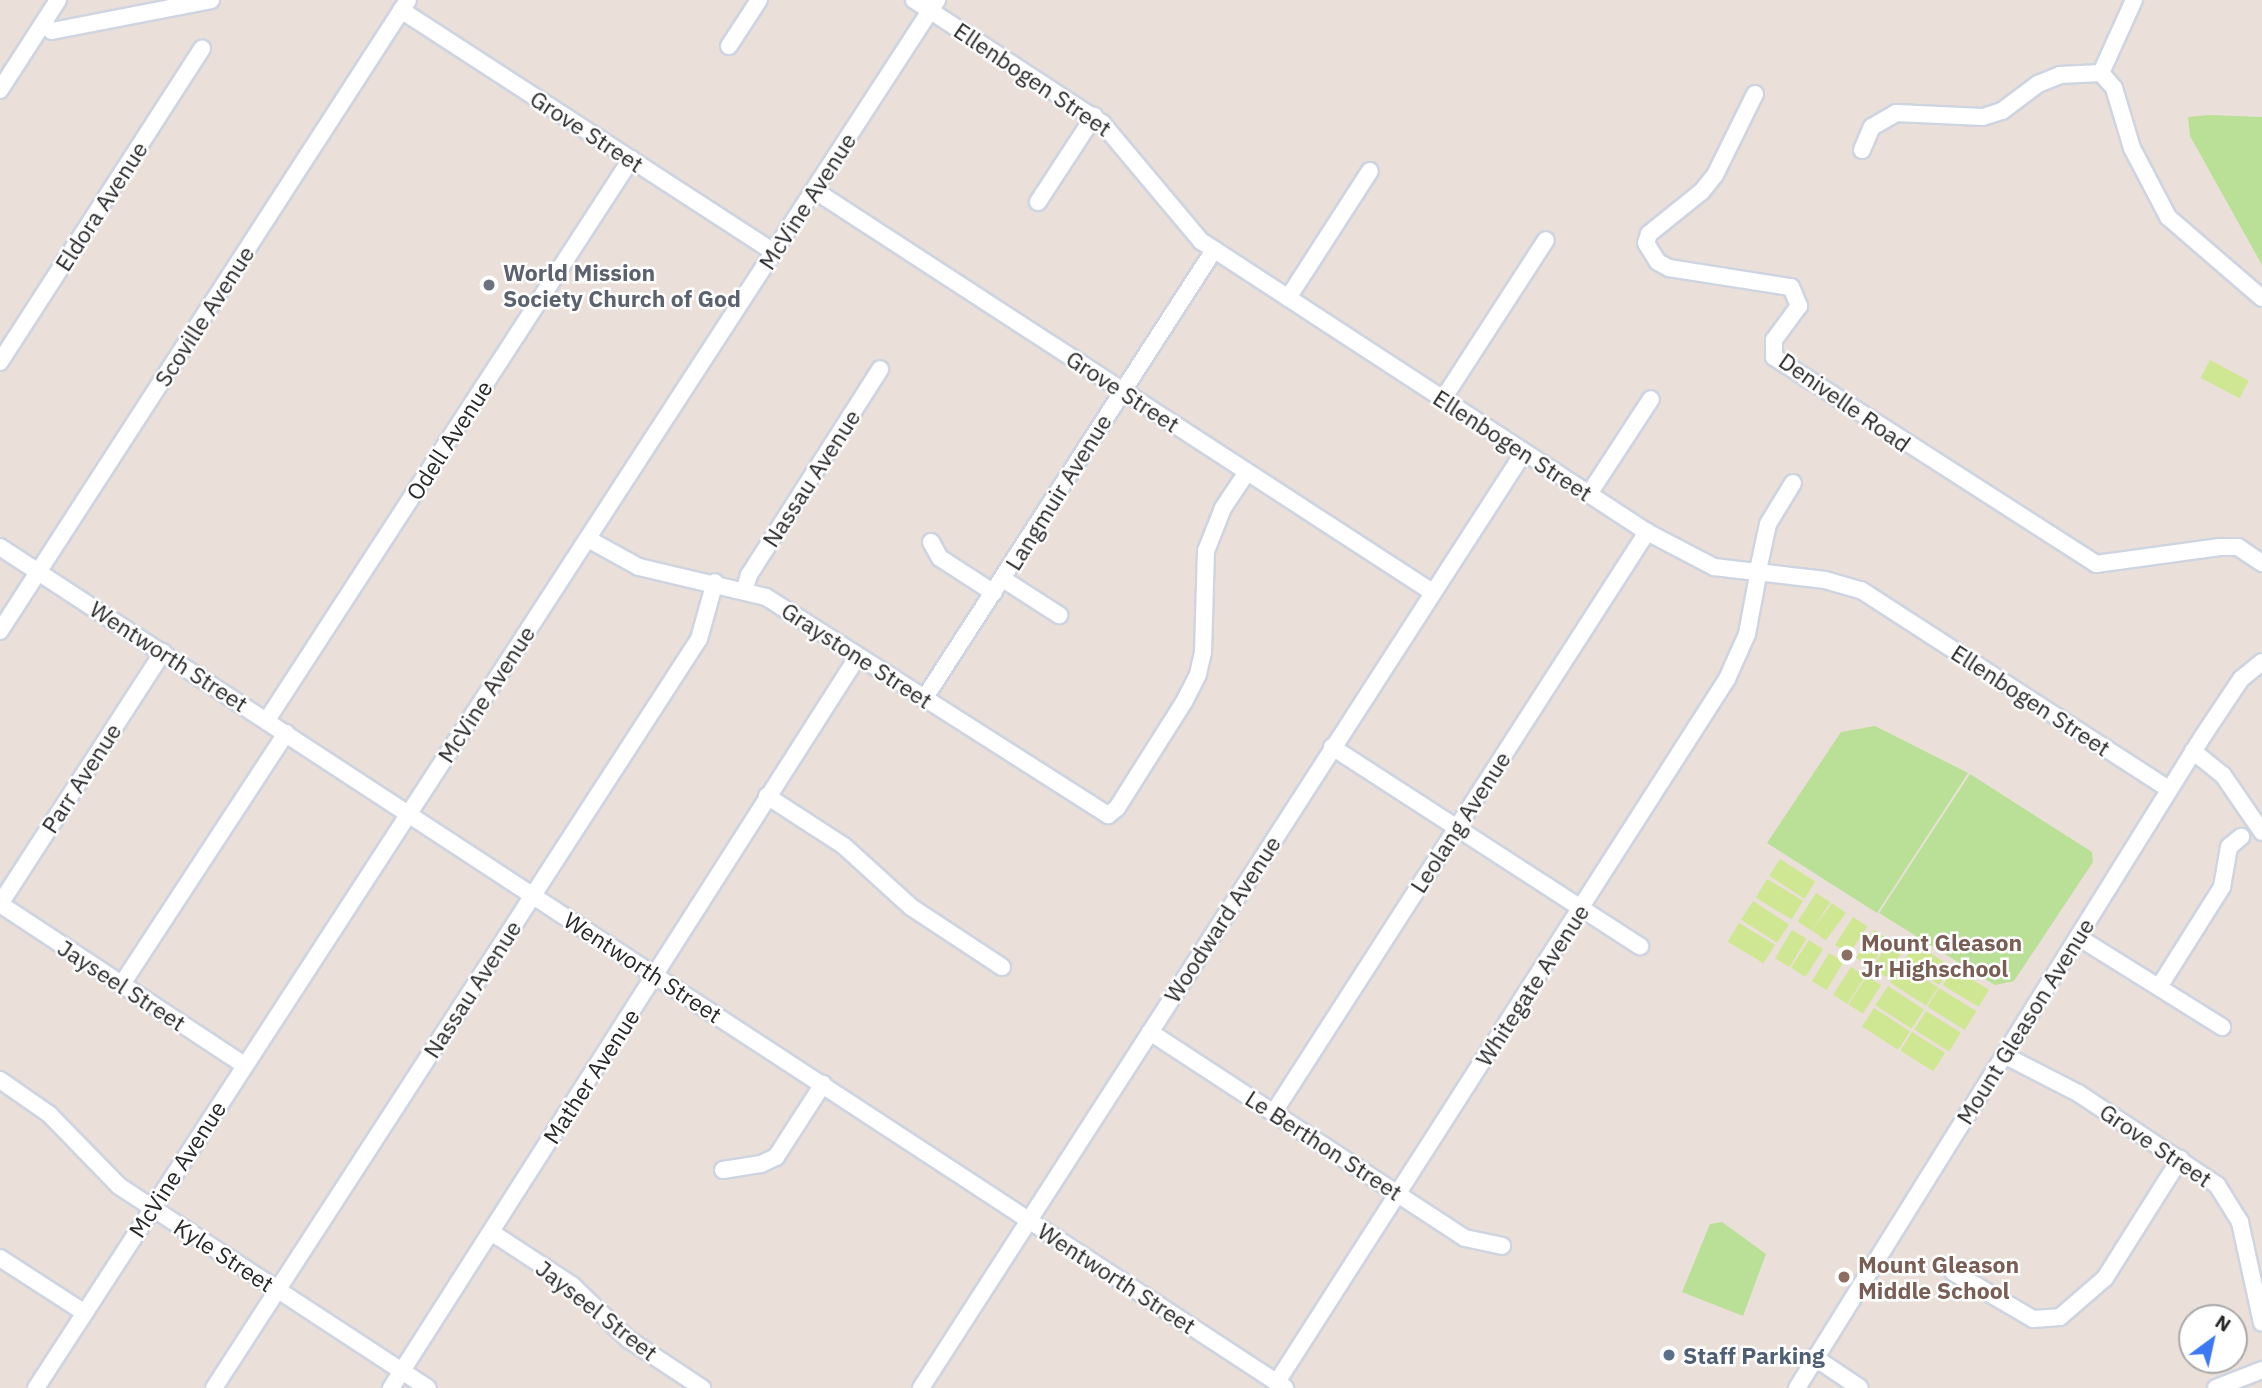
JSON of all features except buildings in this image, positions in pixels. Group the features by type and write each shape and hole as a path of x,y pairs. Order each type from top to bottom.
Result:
{"street":[{"path":"0,90 58,0"},
{"path":"43,24 52,31 211,0"},
{"path":"729,46 759,0"},
{"name":"Ellenbogen Street","path":"914,0 933,5 1094,116 1122,142 1178,218 1214,250 1647,532 1699,562 1757,575 1825,580 1861,590 2169,789"},
{"path":"2101,74 2134,0"},
{"name":"Grove Street","path":"404,5 773,253"},
{"name":"Scoville Avenue","path":"0,631 404,5"},
{"name":"McVine Avenue","path":"36,1388 933,5"},
{"name":"Eldora Avenue","path":"0,362 202,49"},
{"path":"1862,150 1872,127 1896,113 1983,117 2060,75 2101,74"},
{"path":"2101,74 2113,88 2132,148 2168,217 2262,298"},
{"name":"Denivelle Road","path":"1755,94 1715,175 1701,192 1649,234 1646,243 1658,262 1669,268 1791,287 1799,306 1774,340 1774,357 2096,564 2220,547 2238,547 2262,563"},
{"path":"1038,202 1094,116"},
{"name":"Odell Avenue","path":"267,720 631,159"},
{"path":"1289,298 1370,171"},
{"name":"Grove Street","path":"814,190 1432,592"},
{"path":"1443,399 1546,240"},
{"name":"Langmuir Avenue","path":"924,699 1214,250"},
{"name":"Nassau Avenue","path":"745,589 749,575 880,369"},
{"path":"1589,495 1651,399"},
{"name":"Woodward Avenue","path":"921,1388 1524,452"},
{"name":"Graystone Street","path":"588,539 639,567 745,589 776,602 1108,815 1117,808 1184,702 1198,674 1203,652 1206,551 1223,508 1247,472"},
{"name":"Whitegate Avenue","path":"1281,1385 1398,1193 1727,679 1746,634 1768,524 1793,483"},
{"name":"Leolang Avenue","path":"1274,1112 1647,532"},
{"path":"931,542 940,558 1059,615"},
{"name":"Wentworth Street","path":"0,547 1281,1385"},
{"name":"Nassau Avenue","path":"214,1388 699,639 715,582"},
{"name":"Parr Avenue","path":"0,904 163,652"},
{"name":"Mather Avenue","path":"391,1388 858,656"},
{"name":"Mount Gleason Avenue","path":"1797,1388 2193,751 2241,679 2262,662"},
{"path":"122,984 286,733"},
{"path":"1332,747 1640,946"},
{"path":"2193,751 2223,775 2262,832"},
{"path":"767,796 844,846 911,906 1002,967"},
{"path":"2159,987 2222,887 2229,847 2241,837"},
{"name":"Jayseel Street","path":"0,904 244,1065"},
{"path":"2078,937 2222,1027"},
{"name":"Le Berthon Street","path":"1150,1032 1465,1238 1502,1246"},
{"name":"Grove Street","path":"2004,1055 2078,1093 2210,1179 2233,1206 2262,1323"},
{"name":"Kyle Street","path":"0,1080 49,1114 97,1168 152,1208 428,1388"},
{"path":"723,1170 761,1164 776,1157 822,1084"},
{"path":"1953,1272 2033,1319 2060,1317 2105,1278 2180,1159"},
{"name":"Jayseel Street","path":"491,1232 572,1285 628,1339 702,1388"},
{"path":"0,1258 85,1313"},
{"path":"1814,1357 1860,1388"},
{"path":"2216,1388 2262,1370"}],"green space":[{"path":"2188,117 2262,117 2262,265 2190,136"},
{"path":"2210,360 2249,381 2239,398 2201,378"},
{"path":"1875,726 1968,773 1877,913 1767,843 1841,732"},
{"path":"1970,774 2092,852 2093,862 2014,981 1995,985 1879,913"},
{"path":"1780,859 1815,882 1804,899 1769,876"},
{"path":"1767,879 1803,901 1792,919 1756,898"},
{"path":"1816,893 1830,902 1812,931 1797,922"},
{"path":"1753,901 1789,924 1777,943 1741,919"},
{"path":"1832,903 1846,913 1826,940 1812,931"},
{"path":"1853,917 1867,926 1849,954 1835,945"},
{"path":"1739,923 1775,945 1764,963 1728,942"},
{"path":"1792,930 1807,939 1790,967 1775,958"},
{"path":"1874,930 1888,939 1870,967 1856,958"},
{"path":"1809,940 1823,949 1805,977 1791,968"},
{"path":"1890,940 1904,949 1886,977 1872,968"},
{"path":"1915,943 1951,966 1939,985 1903,961"},
{"path":"1829,953 1844,962 1827,990 1812,981"},
{"path":"1902,964 1938,987 1926,1006 1890,982"},
{"path":"1851,967 1865,976 1847,1004 1833,995"},
{"path":"1953,968 1989,990 1979,1007 1943,985"},
{"path":"1867,976 1881,985 1863,1014 1848,1005"},
{"path":"1888,986 1924,1009 1912,1029 1875,1005"},
{"path":"1939,988 1976,1011 1965,1030 1927,1007"},
{"path":"1874,1008 1910,1031 1898,1050 1862,1026"},
{"path":"1926,1011 1961,1033 1949,1051 1914,1030"},
{"path":"1912,1032 1945,1053 1933,1071 1900,1051"},
{"path":"1722,1222 1766,1254 1743,1316 1682,1292 1710,1224"}],"place":[{"name":"World Mission Society Church of God","path":"489,285"},
{"name":"Mount Gleason Jr Highschool","path":"1847,955"},
{"name":"Mount Gleason Middle School","path":"1844,1277"},
{"name":"Staff Parking","path":"1669,1355"}]}
